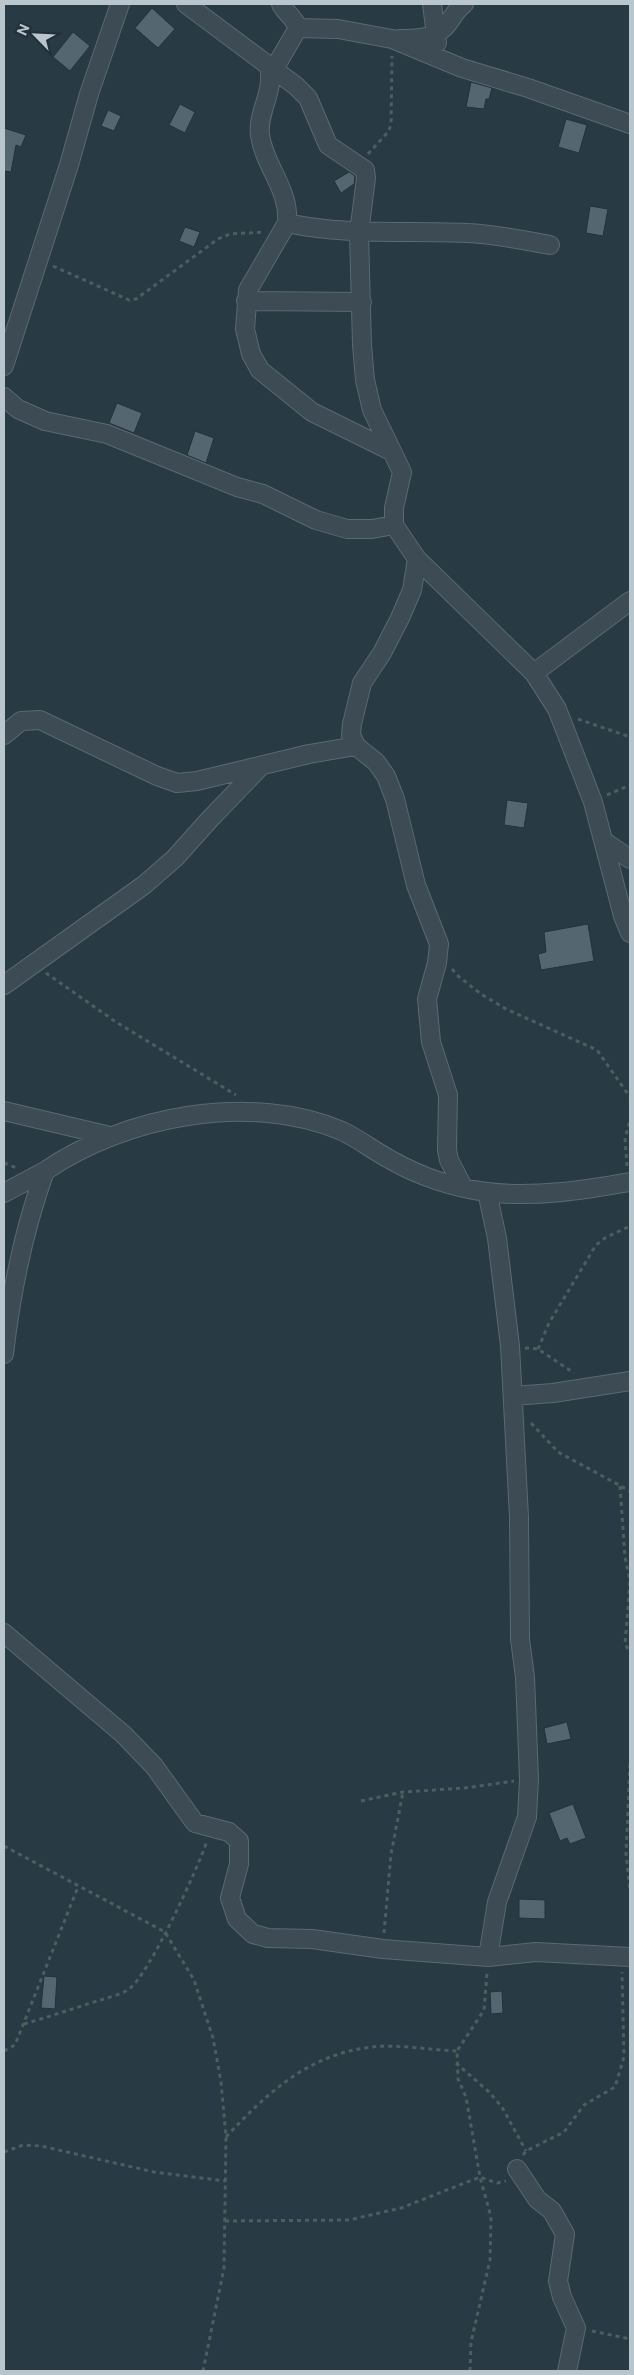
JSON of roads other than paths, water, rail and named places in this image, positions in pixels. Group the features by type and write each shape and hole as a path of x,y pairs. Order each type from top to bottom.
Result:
{"street":[{"path":"4,366 39,260 89,94 120,4"},
{"path":"186,4 296,86 308,98 328,145 341,155 359,164 365,170 366,178 359,233 362,345 365,380 372,410 402,472 394,508 394,525 417,559 534,673 557,709 593,802 623,916 630,933"},
{"path":"281,4 285,12 295,19 298,28"},
{"path":"432,4 438,57"},
{"path":"392,39 423,38 443,29 456,10 464,4"},
{"path":"298,28 272,68 270,90 261,120 260,134 285,197 288,212 284,228 248,290 245,329 251,354 260,370 312,412 391,451"},
{"path":"298,28 338,29 392,39 462,68 528,88 630,124"},
{"path":"284,228 359,233 468,233 550,245"},
{"path":"246,301 362,302"},
{"path":"4,397 18,409 45,420 107,434 237,487 263,494 316,520 347,530 372,530 394,525"},
{"path":"417,559 412,590 403,611 382,653 362,683 351,735 356,746 376,762 386,776 395,799 416,885 439,944 439,953 429,989 428,1010 431,1042 448,1095 447,1150 449,1160 463,1186"},
{"path":"534,673 630,602"},
{"path":"4,735 21,721 40,720 157,776 177,783 197,782 241,769 260,767 309,754 356,746"},
{"path":"4,985 144,885 175,858 208,820 260,767"},
{"path":"605,842 630,859"},
{"path":"4,1111 110,1136"},
{"path":"4,1193 110,1136 166,1119 227,1112 266,1113 310,1121 342,1131 416,1174 487,1192 536,1195 629,1182"},
{"path":"4,1354 6,1326 18,1270 45,1171"},
{"path":"487,1192 497,1238 510,1346 520,1517 520,1638 525,1677 529,1779 527,1816 497,1902 488,1957"},
{"path":"513,1399 630,1381"},
{"path":"4,1633 123,1734 154,1766 186,1814 195,1823 229,1832 239,1841 239,1864 230,1898 237,1919 244,1928 253,1934 268,1938 312,1939 382,1949 488,1957 536,1952 626,1957"},
{"path":"516,2169 538,2199 552,2211 565,2234 558,2281 562,2297 576,2328 568,2371"}]}
